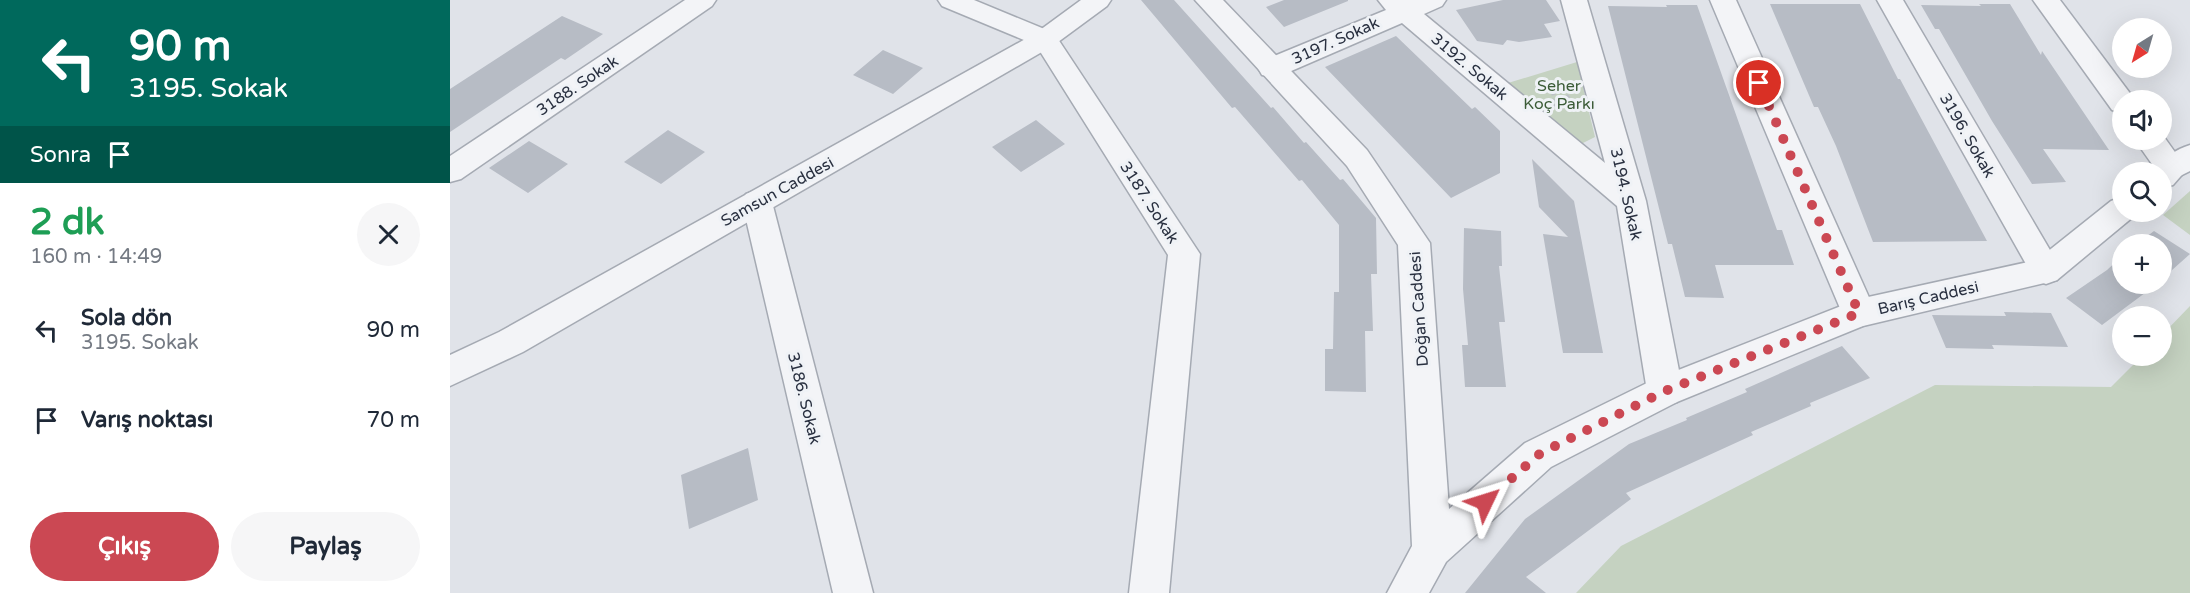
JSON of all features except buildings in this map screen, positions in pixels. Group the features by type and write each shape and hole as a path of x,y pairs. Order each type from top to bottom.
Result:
{"street":[{"name":"3188. Sokak","path":"450,171 703,0"},
{"path":"951,0 1045,39"},
{"name":"Samsun Caddesi","path":"450,371 511,342 1045,39 1098,0"},
{"name":"Doğan Caddesi","path":"1208,0 1357,158 1414,243 1432,549"},
{"name":"3197. Sokak","path":"1272,68 1397,5 1432,0"},
{"name":"3194. Sokak","path":"1574,0 1631,201 1665,391"},
{"path":"1723,0 1859,313"},
{"name":"3196. Sokak","path":"1890,0 2046,270"},
{"path":"2046,0 2112,90"},
{"name":"3192. Sokak","path":"1397,5 1631,201"},
{"name":"3187. Sokak","path":"1045,39 1184,254 1149,593"},
{"path":"2159,150 2174,167"},
{"name":"3186. Sokak","path":"757,202 853,593"},
{"name":"Barış Caddesi","path":"1407,593 1432,549 1538,455 1665,391 1859,313 2046,270 2112,217"}],"path":[{"path":"1564,98 1558,91 1566,92"}],"green space":[{"name":"Seher Koç Parkı","path":"1577,62 1595,137 1579,145 1508,83"},
{"path":"2190,191 2190,235 2172,222 2172,207"},
{"path":"2190,306 2190,593 1576,593 1621,546 1935,385 2111,387 2132,366 2172,366 2172,325"}],"route":[{"path":"1485,502 1538,455 1559,444 1665,391 1859,313 1759,83"}]}
